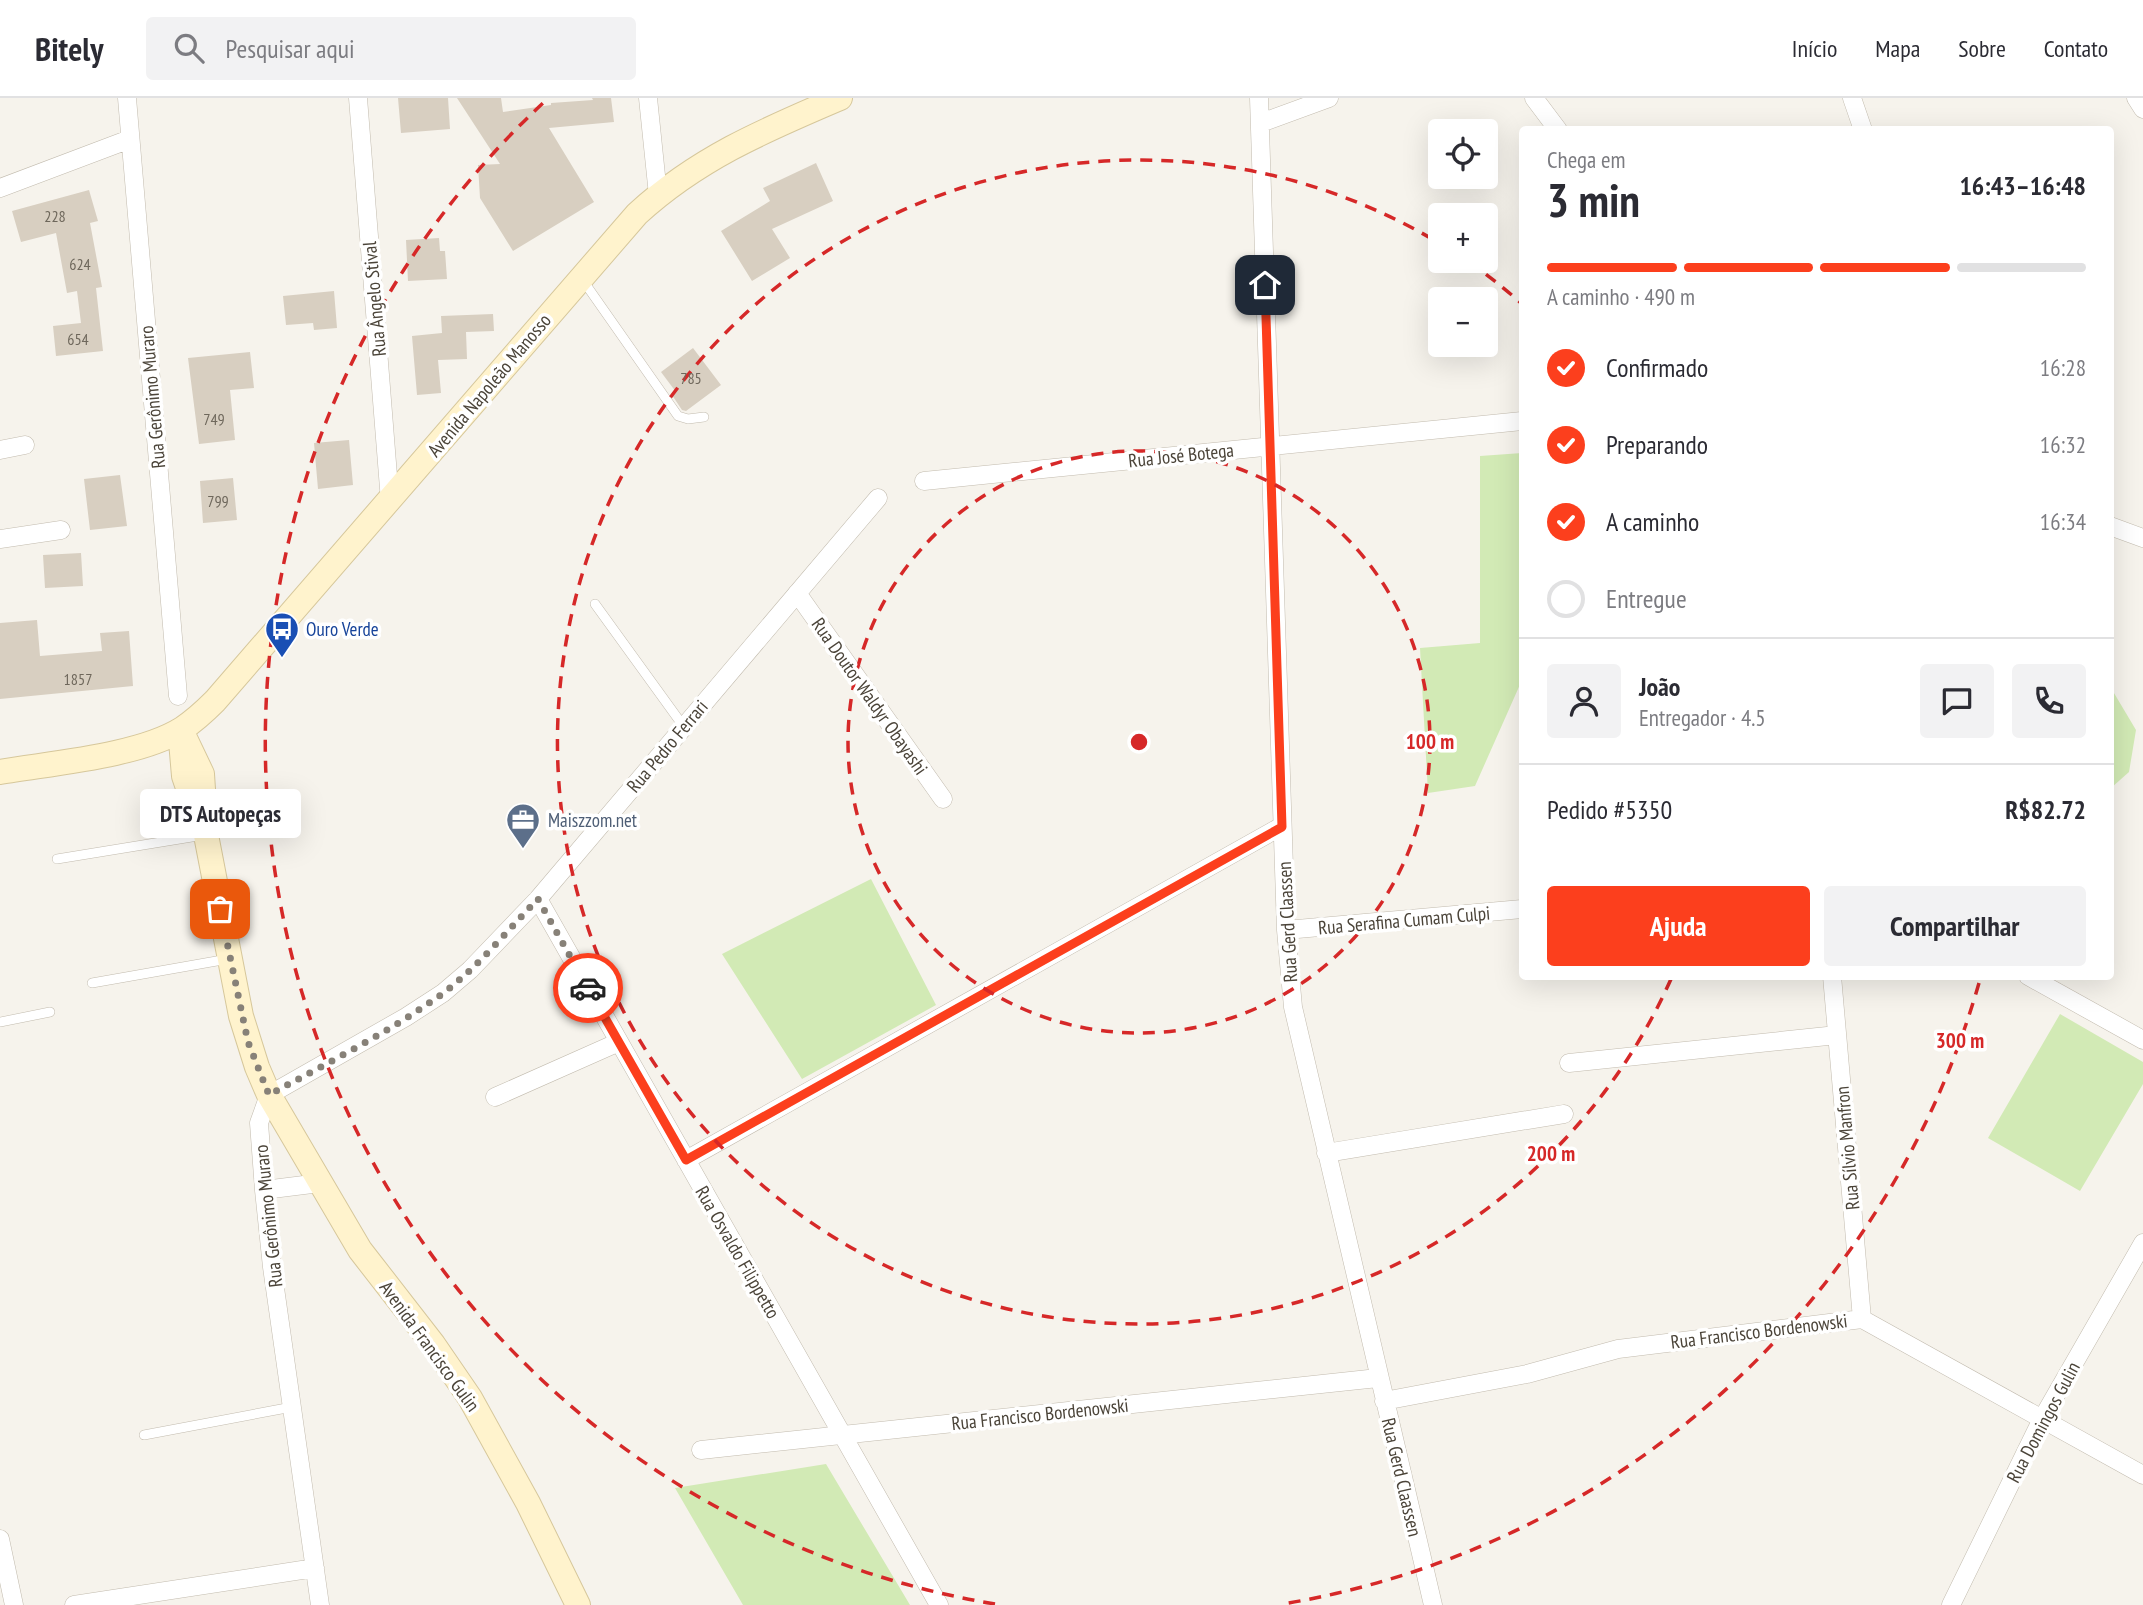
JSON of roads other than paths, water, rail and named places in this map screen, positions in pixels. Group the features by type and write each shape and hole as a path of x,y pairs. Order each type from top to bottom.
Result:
{"street":[{"name":"Rua Gerônimo Muraro","path":"127,98 178,696"},
{"name":"Rua Ângelo Stival","path":"358,98 390,501"},
{"path":"648,98 658,195"},
{"name":"Avenida Napoleão Manosso","path":"0,772 131,749 181,730 215,701 615,237 658,195 681,176 738,144 841,98"},
{"name":"Rua Gerd Claassen","path":"1259,98 1282,827 1286,930 1293,1007 1433,1605"},
{"path":"1261,123 1329,98"},
{"path":"1534,98 1555,126"},
{"path":"1852,98 1862,126"},
{"path":"2137,98 2143,108"},
{"path":"0,188 130,139"},
{"name":"Rua José Botega","path":"924,481 1519,421"},
{"path":"0,450 25,445"},
{"name":"Rua Pedro Ferrari","path":"269,1095 406,1017 443,993 470,970 538,899 878,498"},
{"path":"2114,527 2143,538"},
{"path":"0,539 61,530"},
{"name":"Rua Doutor Waldyr Obayashi","path":"797,593 943,799"},
{"path":"181,730 180,756 184,776 206,835 248,1042 269,1095"},
{"path":"686,1160 1282,827"},
{"name":"Rua Osvaldo Filippetto","path":"538,899 939,1605"},
{"name":"Rua Serafina Cumam Culpi","path":"1286,930 1519,909"},
{"name":"Rua Sílvio Manfron","path":"1832,980 1862,1319"},
{"path":"2035,980 2143,1040"},
{"path":"1569,1063 1837,1035"},
{"path":"495,1097 619,1042"},
{"name":"Rua Gerônimo Muraro","path":"269,1095 259,1123 264,1190 272,1267 320,1605"},
{"name":"Avenida Francisco Gulin","path":"269,1095 360,1250 433,1344 470,1398 528,1503 578,1605"},
{"path":"1326,1153 1564,1114"},
{"path":"264,1190 320,1183"},
{"name":"Rua Domingos Gulin","path":"1951,1605 2042,1419 2143,1243"},
{"name":"Rua Francisco Bordenowski","path":"1384,1401 1516,1376 1618,1349 1862,1319 2143,1475"},
{"name":"Rua Francisco Bordenowski","path":"701,1450 1378,1378"},
{"path":"0,1539 15,1605"},
{"path":"74,1605 315,1568"}],"lane":[{"path":"580,278 678,416 688,419 704,417"},
{"path":"596,604 684,727"},
{"path":"57,859 206,835"},
{"path":"92,983 230,959"},
{"path":"0,1022 50,1012"},
{"path":"144,1435 292,1408"}],"place":[{"name":"Ouro Verde","path":"282,659"},
{"name":"Maiszzom.net","path":"523,850"},
{"name":"DTS Autopeças","path":"220,909"}]}
